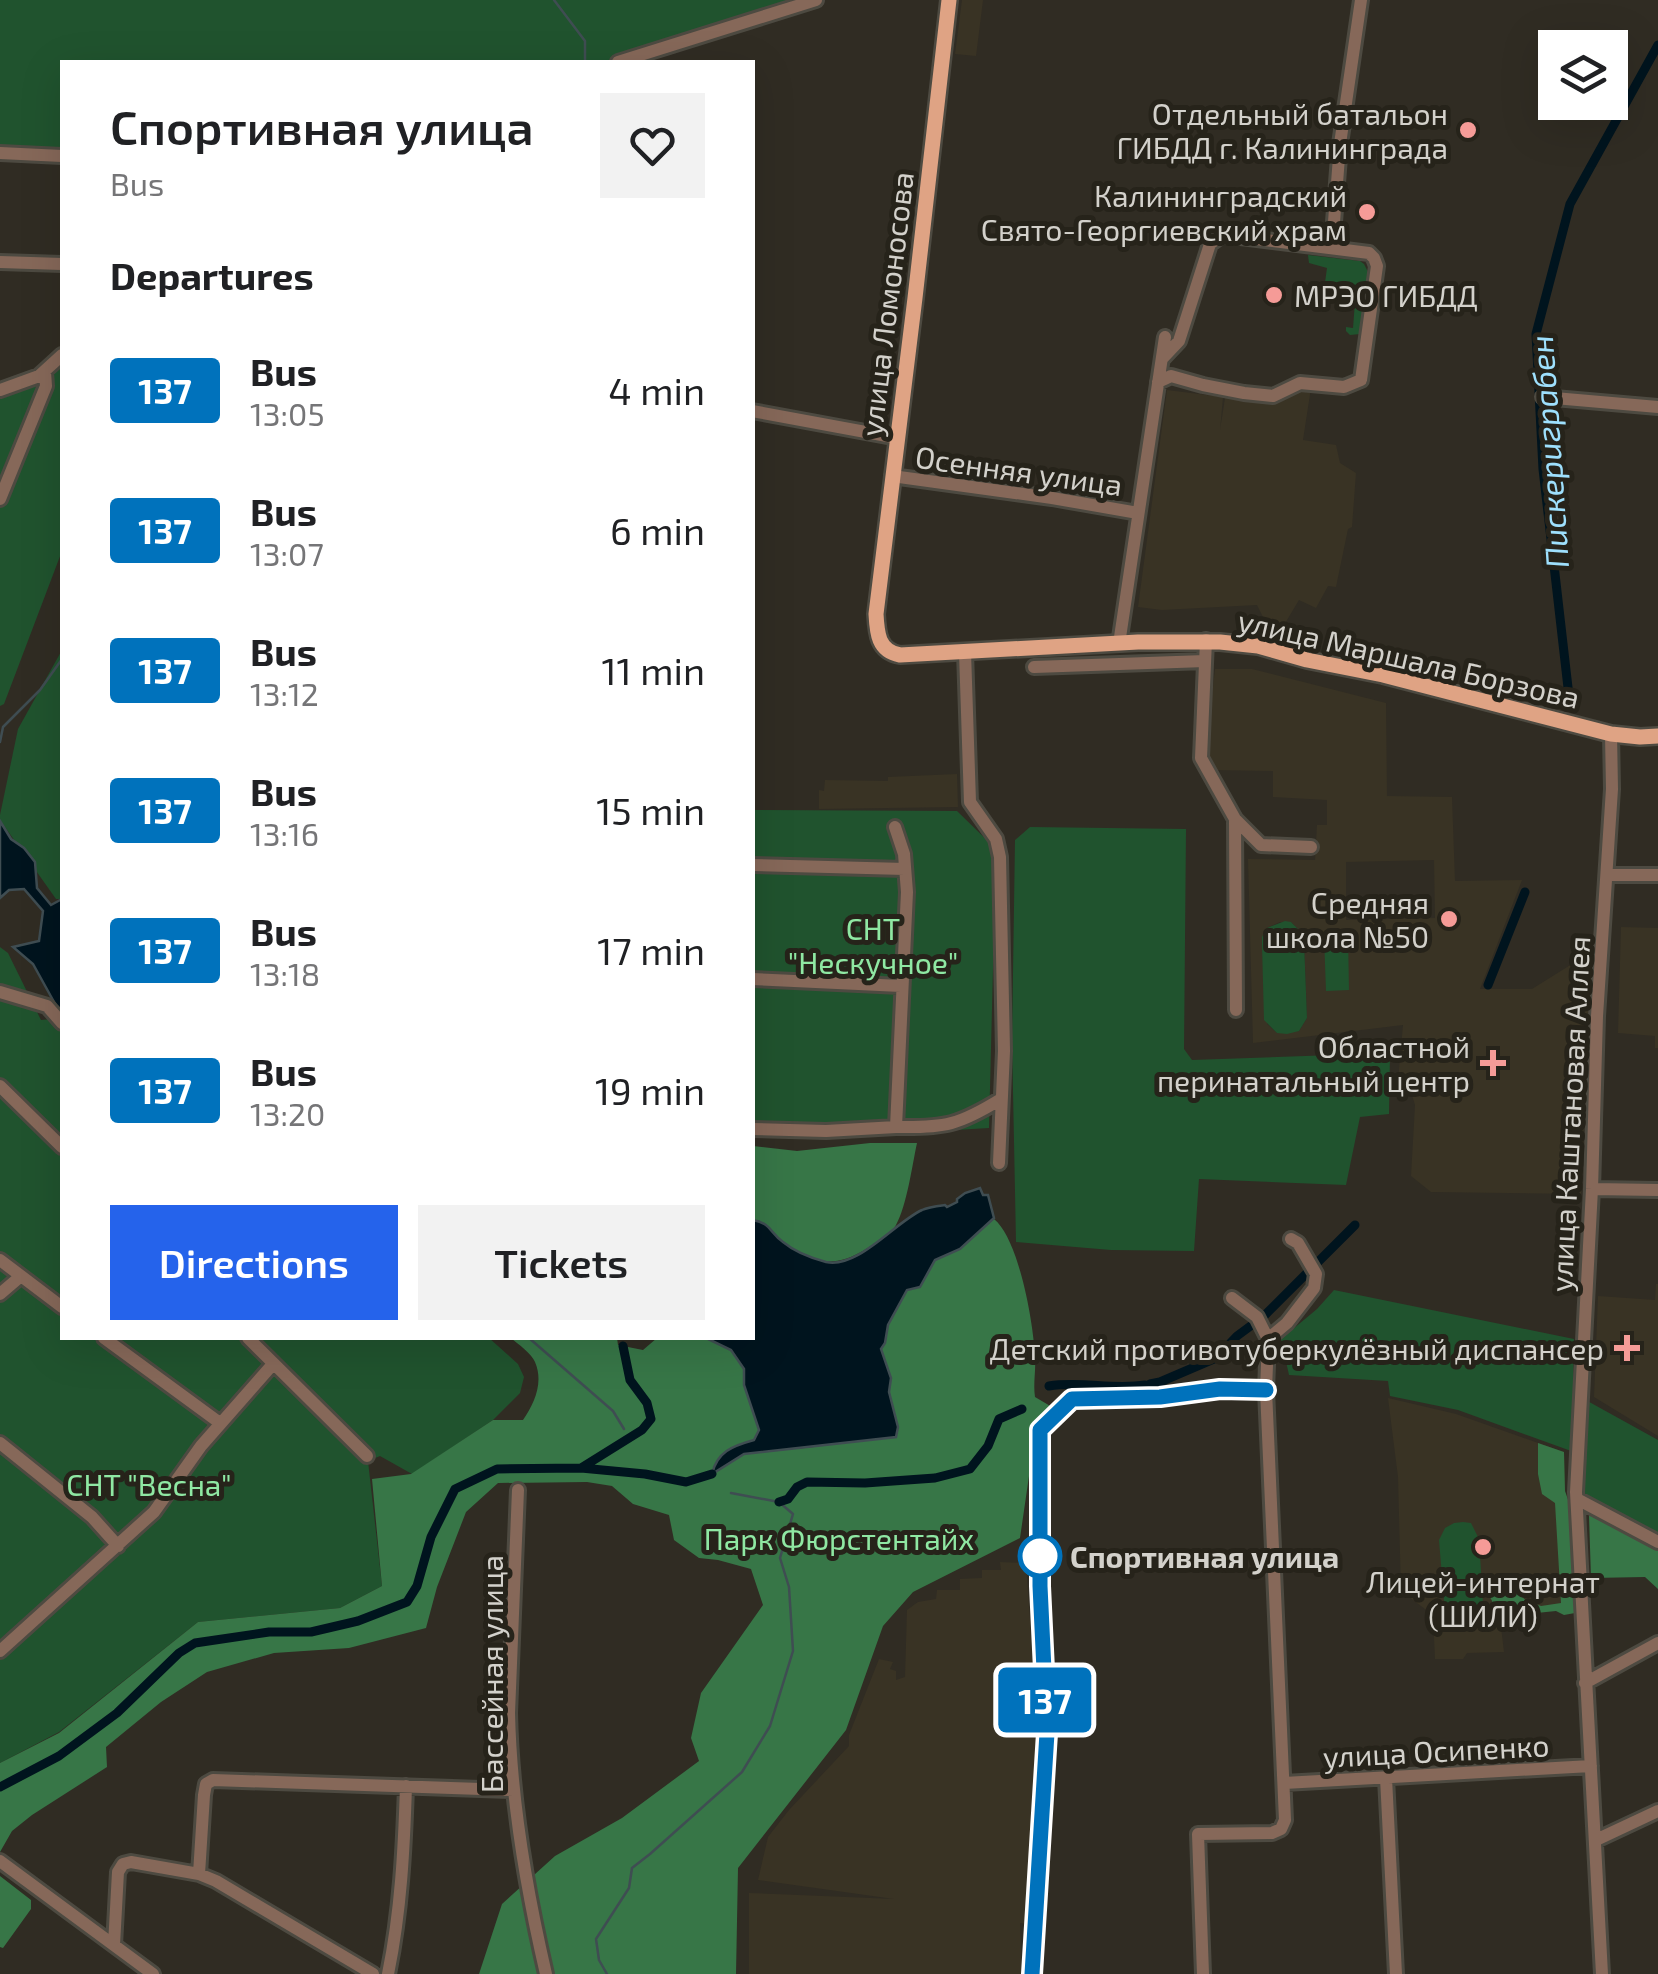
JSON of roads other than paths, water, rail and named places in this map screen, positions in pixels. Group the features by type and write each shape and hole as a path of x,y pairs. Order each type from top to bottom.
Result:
{"main road":[{"name":"улица Ломоносова","path":"876,614 949,0"},
{"name":"улица Маршала Борзова","path":"876,614 878,638 892,654 1206,640 1258,646 1612,734 1658,736"}],"street":[{"path":"624,60 816,0"},
{"path":"1332,248 1340,144 1361,0"},
{"path":"0,153 60,156"},
{"name":"Осенняя улица","path":"1158,382 1172,376 1273,396 1300,383 1344,387 1361,380 1377,266 1374,258 1369,253 1220,236 1210,244 1179,341 1162,359"},
{"path":"0,262 60,264"},
{"name":"Осенняя улица","path":"1120,644 1166,337"},
{"path":"0,390 45,372 60,357"},
{"path":"0,499 46,386 45,372"},
{"path":"1543,397 1658,407"},
{"path":"755,412 898,438"},
{"name":"Осенняя улица","path":"892,476 1138,513"},
{"path":"1206,640 1200,758 1235,819 1262,845 1311,847"},
{"path":"965,652 970,802 996,840 1000,857 1004,1051 998,1164"},
{"path":"1034,668 1205,660"},
{"name":"улица Каштановая Аллея","path":"1602,1974 1577,1497 1612,734"},
{"path":"1235,819 1236,1010"},
{"path":"894,828 904,854 908,892 896,1127"},
{"path":"755,866 905,868"},
{"path":"1607,875 1658,875"},
{"path":"755,978 901,986"},
{"path":"0,992 47,1006 60,1021"},
{"path":"0,1086 60,1145"},
{"path":"755,1129 934,1127 968,1119 1001,1099"},
{"path":"1592,1189 1658,1190"},
{"path":"1268,1339 1287,1323 1314,1288 1313,1270 1292,1239"},
{"path":"0,1260 60,1305"},
{"path":"0,1294 21,1276"},
{"path":"1203,1974 1198,1834 1272,1833 1281,1828 1284,1820 1266,1390 1268,1339 1259,1321 1232,1298"},
{"path":"107,1340 220,1423"},
{"path":"250,1340 366,1456"},
{"path":"0,1651 154,1512 220,1423 273,1364"},
{"path":"1032,1974 1047,1733 1040,1586 1040,1430 1072,1399 1160,1397 1220,1389 1266,1390"},
{"path":"0,1443 92,1517 118,1546"},
{"name":"Бассейная улица","path":"518,1490 509,1713 513,1790 528,1896 546,1974"},
{"path":"1577,1497 1658,1542"},
{"path":"1585,1683 1658,1643"},
{"name":"улица Осипенко","path":"1284,1783 1591,1766"},
{"path":"1386,1778 1396,1974"},
{"path":"199,1874 204,1795 206,1784 213,1780 513,1790"},
{"path":"388,1974 402,1883 406,1786"},
{"path":"1596,1840 1658,1811"},
{"path":"0,1862 154,1974"},
{"path":"114,1945 118,1872 123,1864 131,1862 199,1874 216,1881 373,1974"}],"water":[{"path":"0,821 11,839 35,862 37,888 51,905 60,900 59,1011 33,964 13,947 39,941 43,911 24,889 9,890 0,898"},
{"path":"980,1188 983,1195 988,1195 994,1218 960,1249 935,1260 920,1287 907,1290 888,1325 881,1349 891,1378 889,1392 898,1427 896,1437 744,1454 712,1474 722,1455 754,1440 759,1430 744,1385 744,1369 731,1350 710,1340 755,1340 755,1221 798,1252 838,1262 863,1252 922,1210 947,1207 965,1193"}],"waterway":[{"path":"554,0 585,41 585,60"},
{"name":"Пискериграбен","path":"1570,705 1543,469 1536,334 1570,204 1658,45"},
{"path":"0,742 3,727 40,690 60,662"},
{"name":"Пискериграбен","path":"1488,985 1525,892"},
{"name":"Пискериграбен","path":"1150,1384 1216,1358 1355,1225"},
{"path":"531,1340 613,1411 624,1429"},
{"path":"581,1468 642,1430 651,1419 647,1403 630,1380 623,1346"},
{"name":"Пискериграбен","path":"1049,1386 1145,1385"},
{"name":"Пискериграбен","path":"779,1502 807,1482 935,1478 970,1469 988,1446 999,1419 1022,1409"},
{"path":"0,1787 59,1756 117,1713 179,1653 195,1643 269,1632 311,1632 358,1621 407,1602 417,1586 431,1537 455,1489 497,1469 581,1468 686,1482 712,1474"},
{"path":"607,1974 599,1960 596,1939 629,1888 632,1868 742,1772 770,1726 793,1651 789,1587 780,1558 793,1514 779,1502 731,1493"}],"place":[{"name":"Отдельный батальон ГИБДД г. Калининграда","path":"1468,130"},
{"name":"Калининградский Свято-Георгиевский храм","path":"1367,212"},
{"name":"МРЭО ГИБДД","path":"1274,295"},
{"name":"Средняя школа №50","path":"1449,919"},
{"name":"Областной перинатальный центр","path":"1493,1063"},
{"name":"Детский противотуберкулёзный диспансер","path":"1627,1348"},
{"name":"Лицей-интернат (ШИЛИ)","path":"1483,1547"},
{"name":"Спортивная улица","path":"1040,1556"}],"park label":[{"name":"СНТ \"Нескучное\"","path":"873,945"},
{"name":"СНТ \"Весна\"","path":"149,1484"},
{"name":"Парк Фюрстентайх","path":"839,1538"}]}
